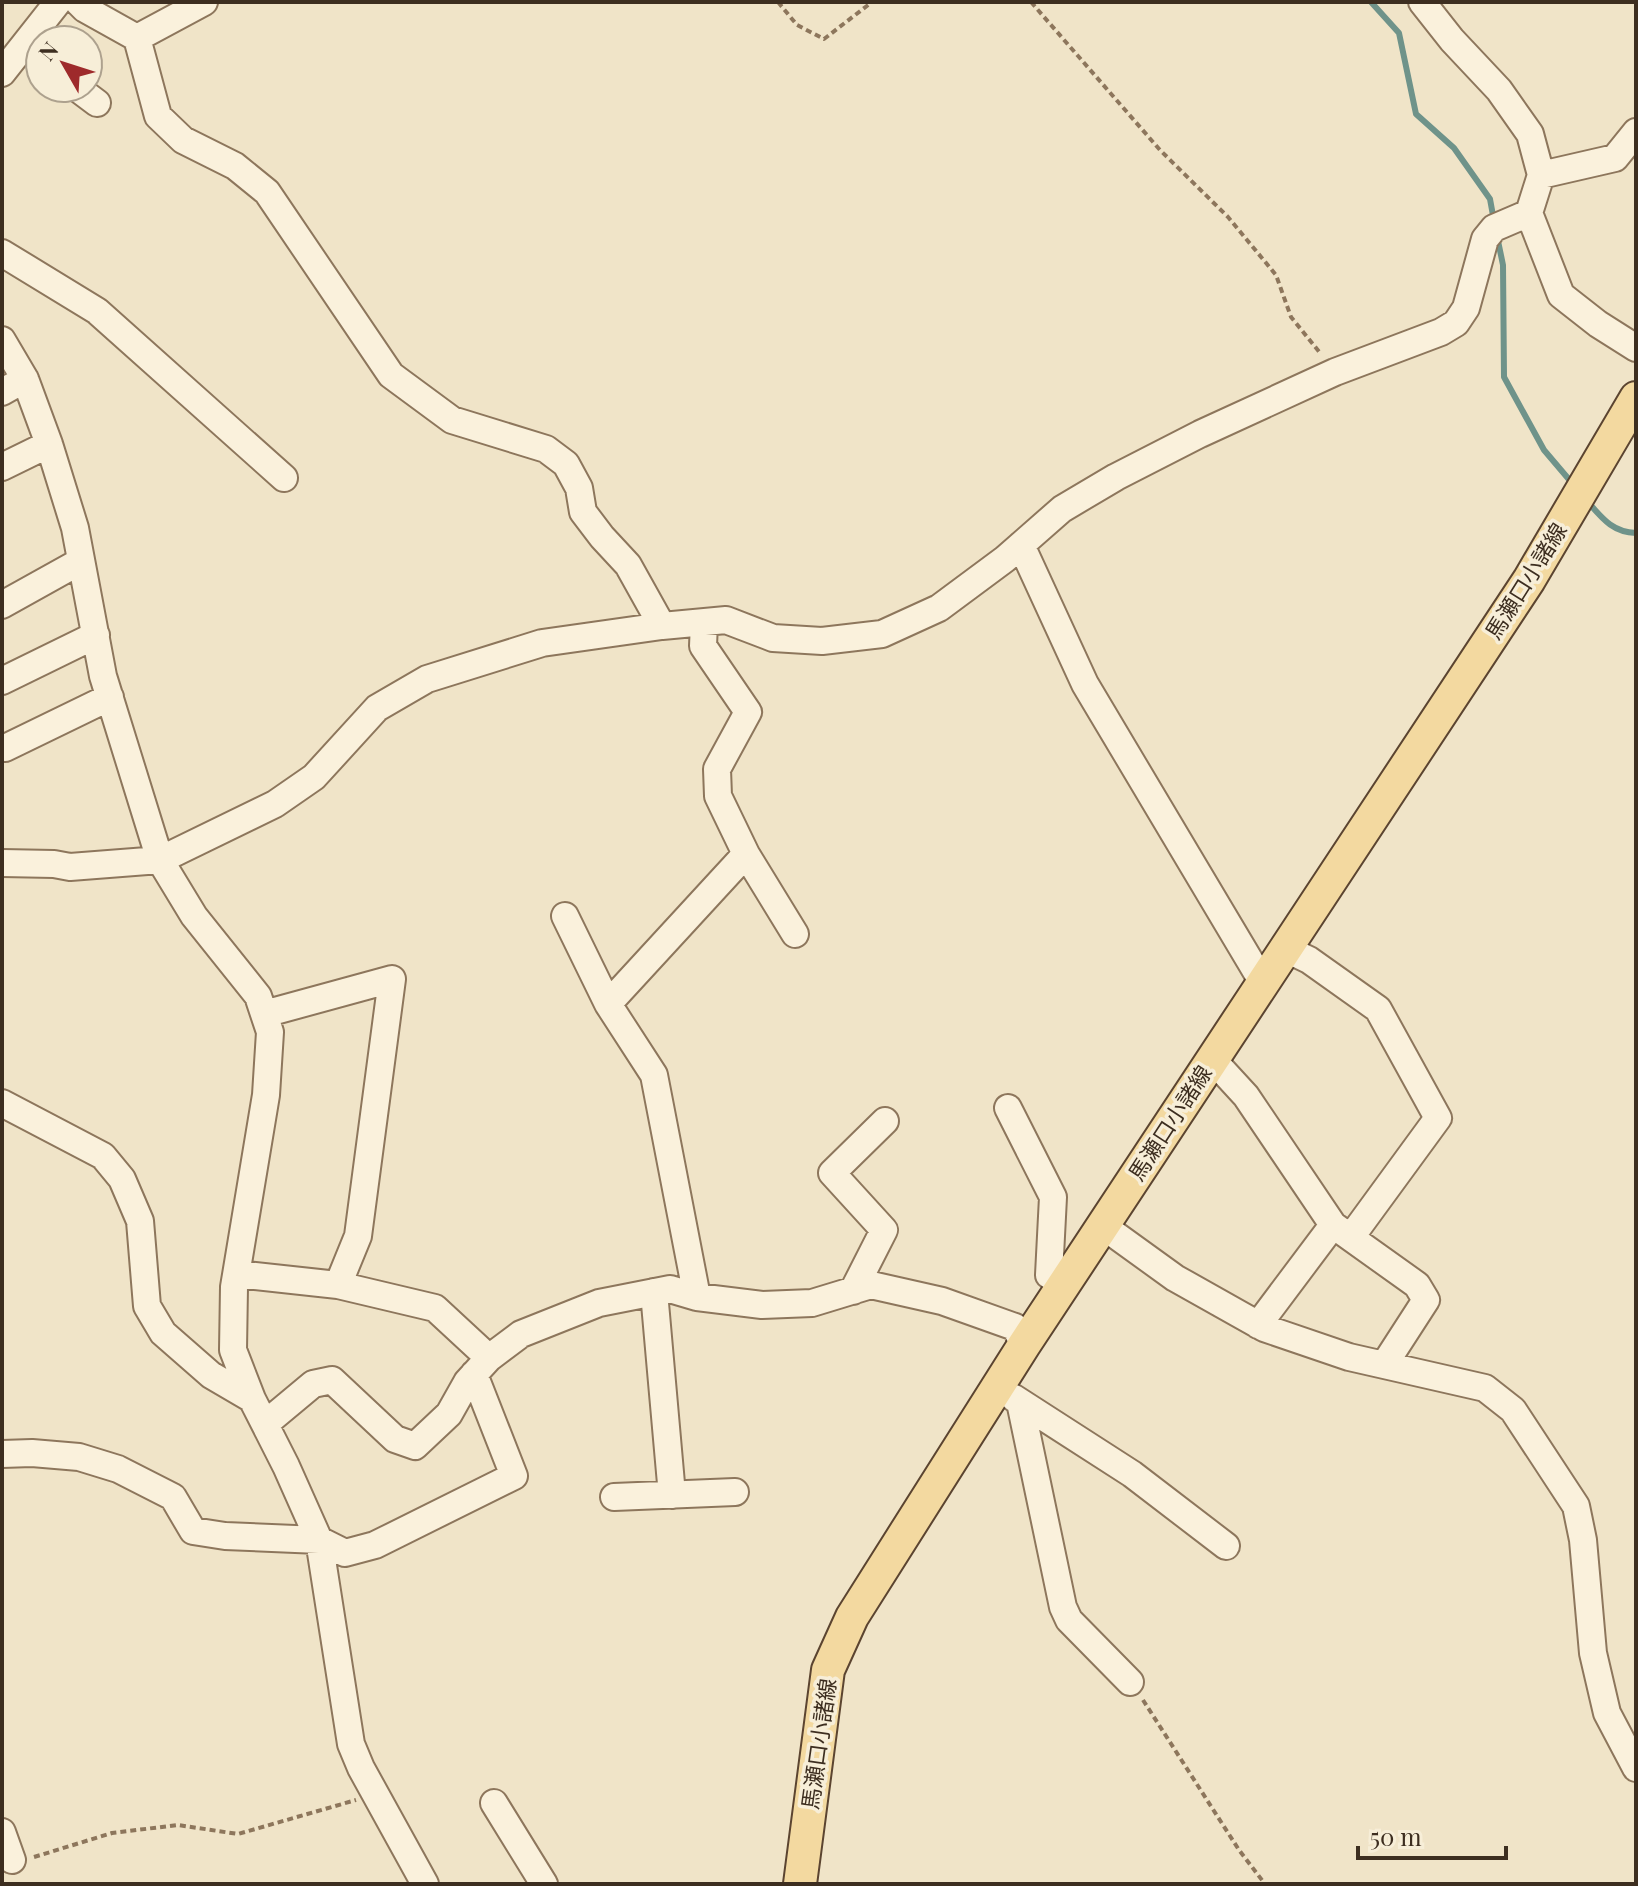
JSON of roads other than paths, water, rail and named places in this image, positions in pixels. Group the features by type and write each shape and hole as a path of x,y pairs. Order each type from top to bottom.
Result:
{"main road":[{"name":"馬瀬口小諸線","path":"800,1884 828,1670 852,1617 1009,1395 1024,1345 1529,580 1636,398"}],"street":[{"path":"46,24 58,2"},
{"path":"78,2 137,38 158,116 183,140 235,166 267,192 391,375 452,420 546,449 566,464 579,488 583,512 628,565 662,626"},
{"path":"137,38 204,2"},
{"path":"1422,2 1452,40 1499,90 1530,134 1541,175 1529,213 1561,295 1636,348"},
{"path":"2,73 24,57"},
{"path":"1541,175 1615,158 1636,132"},
{"path":"2,863 70,867 160,860 275,804 314,777 377,708 427,679 542,643 726,620 773,638 822,641 882,634 939,608 1062,509 1116,477 1200,434 1335,372 1441,332 1456,323 1466,308 1485,239 1494,228 1529,213"},
{"path":"2,253 97,311 284,478"},
{"path":"2,340 25,379 75,528 110,697 160,860 194,916 258,996 270,1032 266,1095 237,1274 233,1350 252,1399 319,1540 351,1744 425,1884"},
{"path":"2,392 25,379"},
{"path":"2,467 49,444"},
{"path":"1021,545 1085,684 1262,981"},
{"path":"2,605 81,561"},
{"path":"704,623 703,646 748,712 717,769 718,796 746,854 795,934"},
{"path":"2,681 96,635"},
{"path":"5,748 110,697"},
{"path":"608,1004 746,854"},
{"path":"565,916 608,1004 654,1075 697,1297"},
{"path":"1258,1325 1438,1118 1378,1009 1309,960 1284,948"},
{"path":"264,1014 392,979 358,1236 338,1285"},
{"path":"1212,1059 1246,1096 1342,1231 1417,1285 1426,1300 1384,1365"},
{"path":"2,1103 103,1156 122,1179 140,1221 147,1306 163,1333 211,1375 252,1399"},
{"path":"1008,1108 1053,1197 1049,1275 1064,1285"},
{"path":"853,1291 884,1230 832,1173 885,1121"},
{"path":"1103,1226 1175,1278 1258,1325 1349,1357 1485,1388 1513,1410 1576,1506 1583,1540 1593,1653 1607,1713 1636,1768"},
{"path":"2,1454 79,1457 118,1469 173,1497 193,1531 225,1536 319,1540 345,1553 375,1545 514,1476 481,1366 435,1308 338,1285 237,1274"},
{"path":"265,1424 313,1384 332,1380 395,1439 415,1446 449,1414 481,1366 521,1334 599,1303 670,1289 697,1297 762,1305 812,1303 871,1285 942,1301 1015,1327 1024,1345"},
{"path":"654,1292 672,1495"},
{"path":"1009,1395 1132,1474 1226,1546"},
{"path":"1009,1395 1063,1607 1069,1620 1130,1682"},
{"path":"614,1497 735,1492"},
{"path":"494,1803 544,1884"},
{"path":"2,1832 12,1860"}],"waterway":[{"path":"1371,2 1399,33 1416,114 1454,148 1490,199 1494,221"},
{"path":"1497,236 1503,265 1504,377 1544,450 1572,483"},
{"path":"1587,501 1614,527 1636,533"}]}
